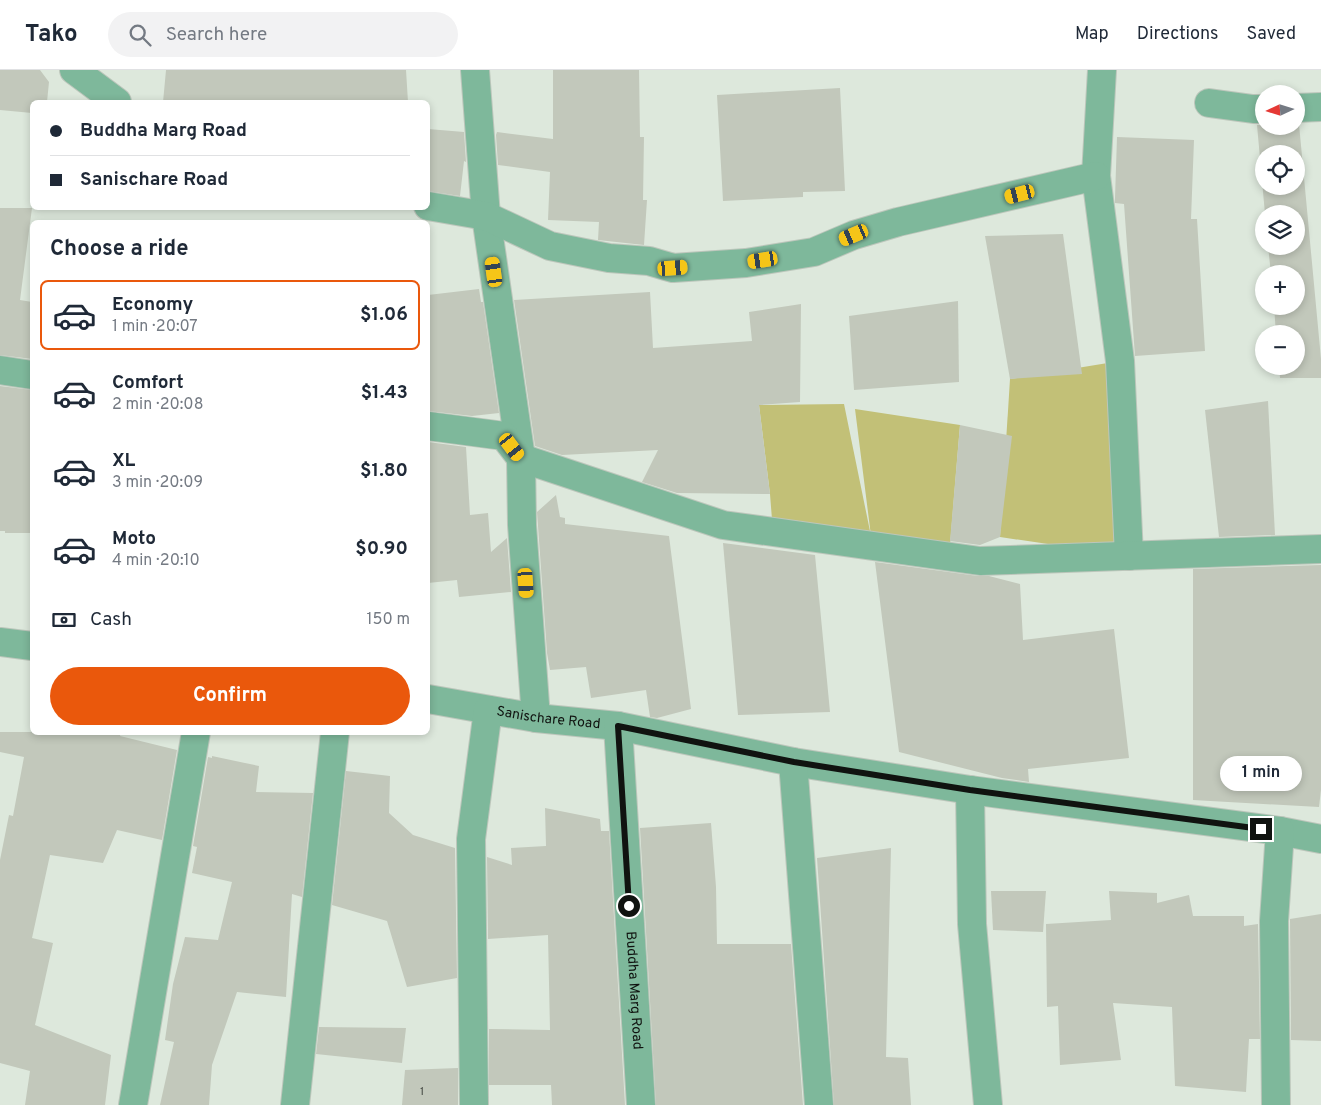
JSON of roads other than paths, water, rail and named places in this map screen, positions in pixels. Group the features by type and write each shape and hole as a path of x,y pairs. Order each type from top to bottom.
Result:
{"street":[{"path":"74,70 114,100"},
{"path":"475,70 486,216 521,458 522,525 536,718"},
{"path":"1102,70 1096,176 1120,361 1129,556"},
{"path":"1209,103 1255,109"},
{"path":"1305,108 1321,107"},
{"path":"430,206 486,216 550,246 609,258 649,261 673,268 746,263 814,252 854,235 898,222 1096,176"},
{"path":"0,370 30,375"},
{"path":"430,426 504,436 521,458 723,525 980,561 1321,549"},
{"path":"0,642 30,646"},
{"name":"Sanischare Road","path":"430,699 536,718 618,726 794,762 970,790 1280,831 1321,839"},
{"path":"474,1105 471,839 488,710"},
{"name":"Buddha Marg Road","path":"618,726 641,1105"},
{"path":"133,1105 195,735"},
{"path":"295,1105 335,735"},
{"path":"794,762 819,1105"},
{"path":"970,790 972,924 988,1105"},
{"path":"1276,1105 1274,921 1280,831"}]}
